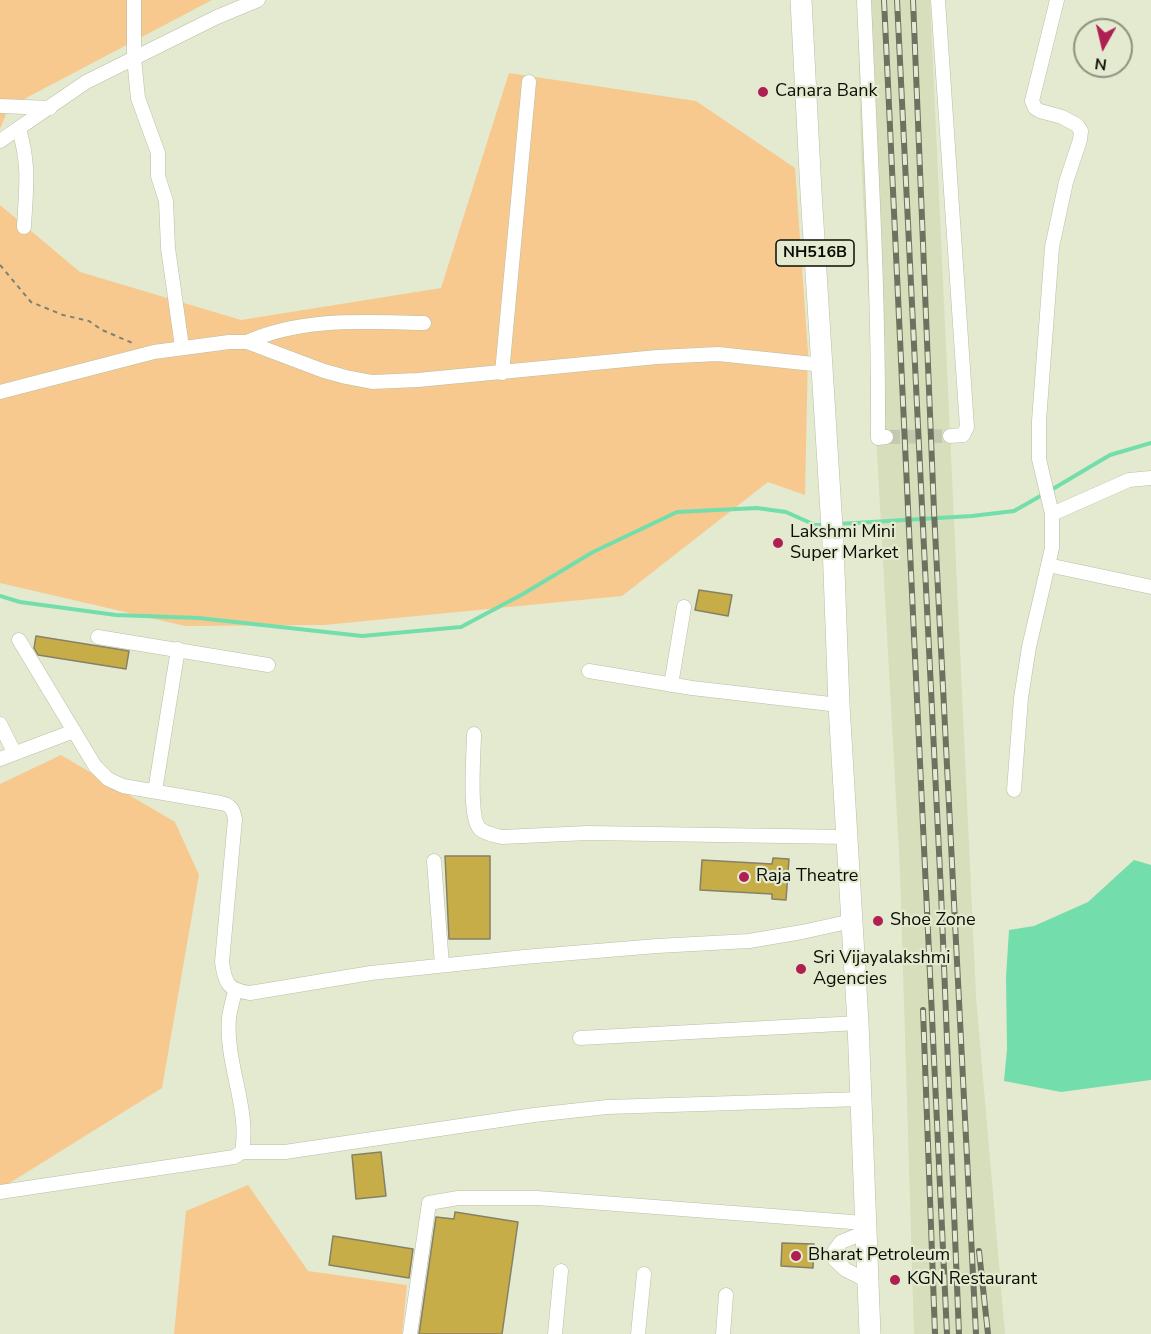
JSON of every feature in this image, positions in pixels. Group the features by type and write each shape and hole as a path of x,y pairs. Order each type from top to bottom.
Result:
{"highway":[{"name":"NH516B","path":"801,0 858,1023 870,1334"}],"street":[{"path":"134,0 134,58 138,98 158,153 158,176 166,201 168,248 182,347"},
{"path":"0,141 86,82 217,17 258,0"},
{"path":"864,0 872,183 878,438 886,437"},
{"path":"938,0 967,427 963,435 950,436"},
{"path":"1014,790 1029,646 1052,548 1050,508 1039,459 1039,421 1052,247 1066,183 1081,131 1077,125 1062,117 1035,108 1032,101 1057,0"},
{"path":"502,373 529,82"},
{"path":"0,106 50,108"},
{"path":"19,129 28,169 24,227"},
{"path":"247,342 270,332 327,322 424,322"},
{"path":"0,392 154,352 229,342 247,342 324,371 372,382 502,373 657,357 718,354 823,364"},
{"path":"1050,508 1129,480 1151,478"},
{"path":"1048,565 1151,587"},
{"path":"671,685 684,607"},
{"path":"98,637 268,665"},
{"path":"19,640 95,766 108,779 123,786 221,802 229,805 233,810 235,819 222,962 227,984 235,991 250,993 371,973 442,965 657,946 749,941 802,933 852,921"},
{"path":"155,791 178,649"},
{"path":"589,671 771,699 839,705"},
{"path":"0,724 14,752"},
{"path":"0,759 74,731"},
{"path":"474,734 473,812 478,828 489,834 502,837 588,833 847,837"},
{"path":"434,861 442,965"},
{"path":"235,991 229,1018 229,1034 243,1127 242,1152"},
{"path":"580,1038 858,1023"},
{"path":"0,1192 234,1157 242,1152 285,1152 534,1115 607,1107 861,1099"},
{"path":"410,1334 429,1203 458,1198 537,1198 866,1227"},
{"path":"866,1227 841,1242 835,1250 835,1260 846,1270 868,1281"},
{"path":"555,1334 561,1271"},
{"path":"638,1334 644,1274"},
{"path":"723,1334 726,1295"}],"path":[{"path":"0,265 31,302 63,315 88,321 102,330 154,352"}],"shaded area":[{"path":"0,0 212,0 9,107 0,129"},
{"path":"857,0 930,0 976,996 1005,1334 914,1334 900,872 862,178"},
{"path":"509,73 696,101 795,168 808,352 805,495 768,482 622,596 324,625 185,626 0,583 0,205 80,272 241,320 441,288"},
{"path":"61,755 175,822 199,875 162,1088 0,1189 0,784"},
{"path":"1134,860 1151,865 1151,1080 1061,1092 1004,1081 1007,1049 1006,977 1009,930 1034,926 1088,902"},
{"path":"248,1185 308,1271 407,1285 402,1334 174,1334 186,1211"}],"building":[{"path":"699,590 732,595 728,616 695,610"},
{"path":"36,636 129,651 126,669 38,655 34,648"},
{"path":"445,856 490,856 490,939 449,939"},
{"name":"Raja Theatre","path":"773,858 789,859 786,900 772,899 772,894 700,890 702,860 772,864"},
{"path":"381,1152 386,1196 356,1199 352,1155"},
{"path":"455,1212 518,1222 502,1334 419,1334 436,1217 454,1219"},
{"path":"333,1236 413,1249 409,1278 329,1265"},
{"path":"782,1243 814,1244 813,1268 781,1266"}],"waterway":[{"path":"1051,490 1110,455 1151,443"},
{"path":"838,524 972,516 1014,511 1044,494"},
{"path":"0,596 20,602 116,615 199,618 362,636 461,627 523,594 593,552 677,512 757,508 786,512 815,525 825,525"}],"tunnel":[{"path":"886,437 950,436"}],"railway":[{"path":"884,0 947,1334"},
{"path":"897,0 941,892 959,1334"},
{"path":"913,0 934,511 976,1334"},
{"path":"923,1010 935,1334"},
{"path":"979,1251 988,1334"}],"place":[{"name":"Canara Bank","path":"763,92"},
{"name":"Lakshmi Mini Super Market","path":"778,543"},
{"name":"Raja Theatre","path":"744,877"},
{"name":"Shoe Zone","path":"878,921"},
{"name":"Sri Vijayalakshmi Agencies","path":"801,969"},
{"name":"Bharat Petroleum","path":"796,1256"},
{"name":"KGN Restaurant","path":"895,1280"}]}
